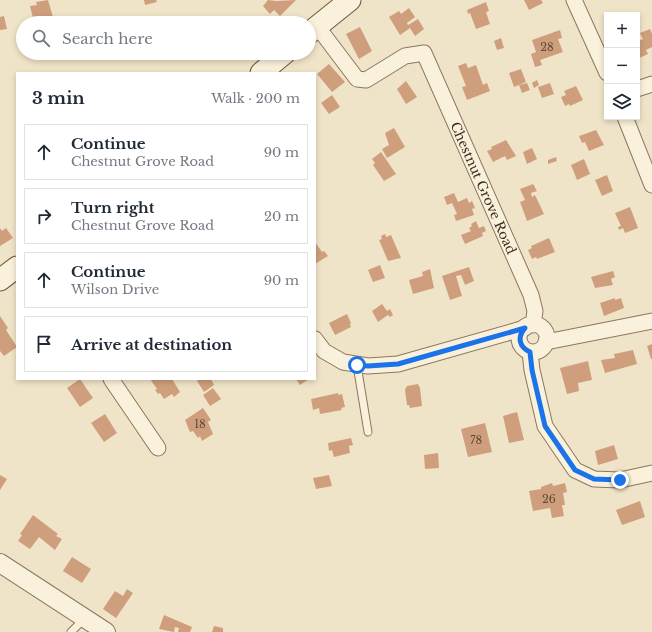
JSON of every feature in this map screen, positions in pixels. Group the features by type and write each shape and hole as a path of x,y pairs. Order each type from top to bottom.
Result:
{"main road":[{"path":"316,28 350,0"},
{"path":"262,72 277,60"},
{"path":"0,280 16,268"}],"street":[{"path":"574,0 604,66"},
{"name":"Chestnut Grove Road","path":"316,33 357,79 366,80 405,56 424,53 531,295 534,311 529,326 520,336 520,341 526,350 530,352"},
{"path":"640,87 652,84"},
{"path":"626,120 652,185"},
{"path":"546,342 652,321"},
{"path":"316,340 324,351 343,362 368,366 398,364 529,326 544,330 546,334 546,342 540,350 530,352 532,370 545,426 575,470 594,479 620,480 652,472"},
{"path":"112,380 158,448"},
{"path":"0,563 106,632"}],"lane":[{"path":"357,365 368,432"},
{"path":"71,632 84,618"}],"building":[{"path":"48,0 53,16 32,16 30,6 37,5 36,2"},
{"path":"144,0 156,0 157,2 145,5"},
{"path":"268,0 296,0 280,16 274,10 270,14 263,6"},
{"path":"524,0 541,0 543,3 529,10"},
{"path":"486,2 489,11 486,12 490,24 476,29 470,13 468,14 467,10"},
{"path":"409,8 415,17 407,23 408,25 418,19 424,29 415,36 410,28 400,35 389,17 399,11 401,14"},
{"path":"4,16 7,29 0,30 0,17"},
{"path":"360,27 372,51 359,59 346,34"},
{"path":"650,29 652,34 652,47 646,50 648,54 640,58 640,40 643,39 640,33"},
{"path":"560,30 562,38 558,39 563,52 540,60 542,65 535,67 531,54 536,52 532,40"},
{"path":"501,38 504,48 497,50 494,41"},
{"path":"466,63 468,68 476,65 483,85 487,83 490,91 467,100 462,87 466,86 458,66"},
{"path":"329,64 345,82 332,92 317,74"},
{"path":"521,69 526,82 514,87 509,73"},
{"path":"537,80 539,85 534,88 532,83"},
{"path":"406,81 417,97 406,104 397,89"},
{"path":"527,83 530,90 522,93 519,85"},
{"path":"550,83 554,94 542,98 538,87"},
{"path":"576,86 583,100 570,106 569,104 565,106 561,97 566,95 564,91"},
{"path":"332,95 340,107 329,114 321,103"},
{"path":"394,128 405,147 387,158 382,149 389,145 385,133"},
{"path":"596,130 604,145 589,151 585,142 582,143 579,136"},
{"path":"506,140 516,156 507,160 505,156 493,162 487,151 492,149 491,147"},
{"path":"532,148 537,159 527,164 523,152"},
{"path":"381,152 396,174 384,181 373,165 375,163 372,159"},
{"path":"556,157 557,161 548,164 548,160"},
{"path":"584,159 590,174 577,180 571,165"},
{"path":"607,175 613,191 602,196 595,180"},
{"path":"533,184 537,191 531,193 532,197 535,195 544,214 527,221 520,202 525,200 520,189"},
{"path":"454,193 458,202 467,198 469,203 472,201 475,208 472,209 474,215 456,221 454,215 457,214 452,203 447,205 444,197"},
{"path":"630,207 638,228 625,233 623,228 619,230 618,227 621,226 615,213"},
{"path":"476,221 479,228 484,226 486,231 482,233 483,236 465,244 461,235 471,231 469,228 472,226 471,224"},
{"path":"0,228 2,231 6,228 13,238 0,246"},
{"path":"385,234 386,237 391,235 401,258 388,261 379,240 382,239 381,236"},
{"path":"549,238 555,252 537,259 536,257 532,259 528,250 532,248 531,246"},
{"path":"316,243 322,252 324,251 328,256 316,263"},
{"path":"380,265 385,278 373,282 368,270"},
{"path":"469,267 474,281 465,285 461,275 456,276 462,296 450,300 442,276"},
{"path":"430,269 434,288 413,294 409,280 423,276 422,272"},
{"path":"613,271 615,277 611,279 613,285 595,288 591,277"},
{"path":"615,298 615,300 621,298 624,308 604,316 600,303"},
{"path":"382,304 387,311 390,309 393,315 390,317 388,315 378,322 372,311"},
{"path":"347,314 351,327 335,335 329,323"},
{"path":"0,316 8,328 6,330 16,348 4,356 0,351"},
{"path":"652,344 652,359 651,359 647,346"},
{"path":"633,350 637,364 605,373 601,360 615,358 614,354"},
{"path":"588,361 592,380 578,383 579,391 567,394 560,368"},
{"path":"81,380 93,398 80,407 67,388"},
{"path":"151,380 173,380 180,392 174,397 172,394 164,399 160,393 158,394 155,390 157,389"},
{"path":"212,380 214,385 204,392 197,381"},
{"path":"297,380 308,380 300,385"},
{"path":"418,384 420,388 422,406 410,408 409,405 407,405 405,390 407,386"},
{"path":"213,388 221,399 210,406 203,395"},
{"path":"338,393 338,395 342,394 345,407 341,408 342,410 320,414 319,408 313,410 311,399"},
{"path":"203,408 211,420 208,422 213,434 202,441 200,436 198,438 193,431 190,432 185,420"},
{"path":"517,412 524,440 509,443 503,416"},
{"path":"105,414 117,433 104,442 91,423"},
{"path":"485,423 492,452 468,457 461,429"},
{"path":"351,438 353,445 349,446 350,453 334,457 332,450 329,451 328,443"},
{"path":"614,445 618,459 598,465 595,451"},
{"path":"438,453 439,468 425,469 424,455"},
{"path":"0,475 7,479 0,490"},
{"path":"329,475 332,486 316,489 313,478"},
{"path":"552,483 553,486 565,483 567,492 563,493 565,505 562,505 564,516 552,518 550,508 533,511 529,491 541,489 541,487"},
{"path":"640,501 645,517 622,525 616,510"},
{"path":"33,515 58,534 56,536 62,539 55,550 39,537 30,549 18,541 22,535 20,534"},
{"path":"72,557 91,569 82,583 63,571"},
{"path":"127,589 133,593 116,618 103,609 115,591 123,596"},
{"path":"164,615 192,627 190,632 178,632 179,628 175,627 174,632 159,629"},
{"path":"214,626 223,628 223,632 212,632"}],"route":[{"path":"357,365 368,366 398,364 525,328 520,336 520,341 522,346 530,352 532,370 545,426 575,470 594,479 620,480"}]}
